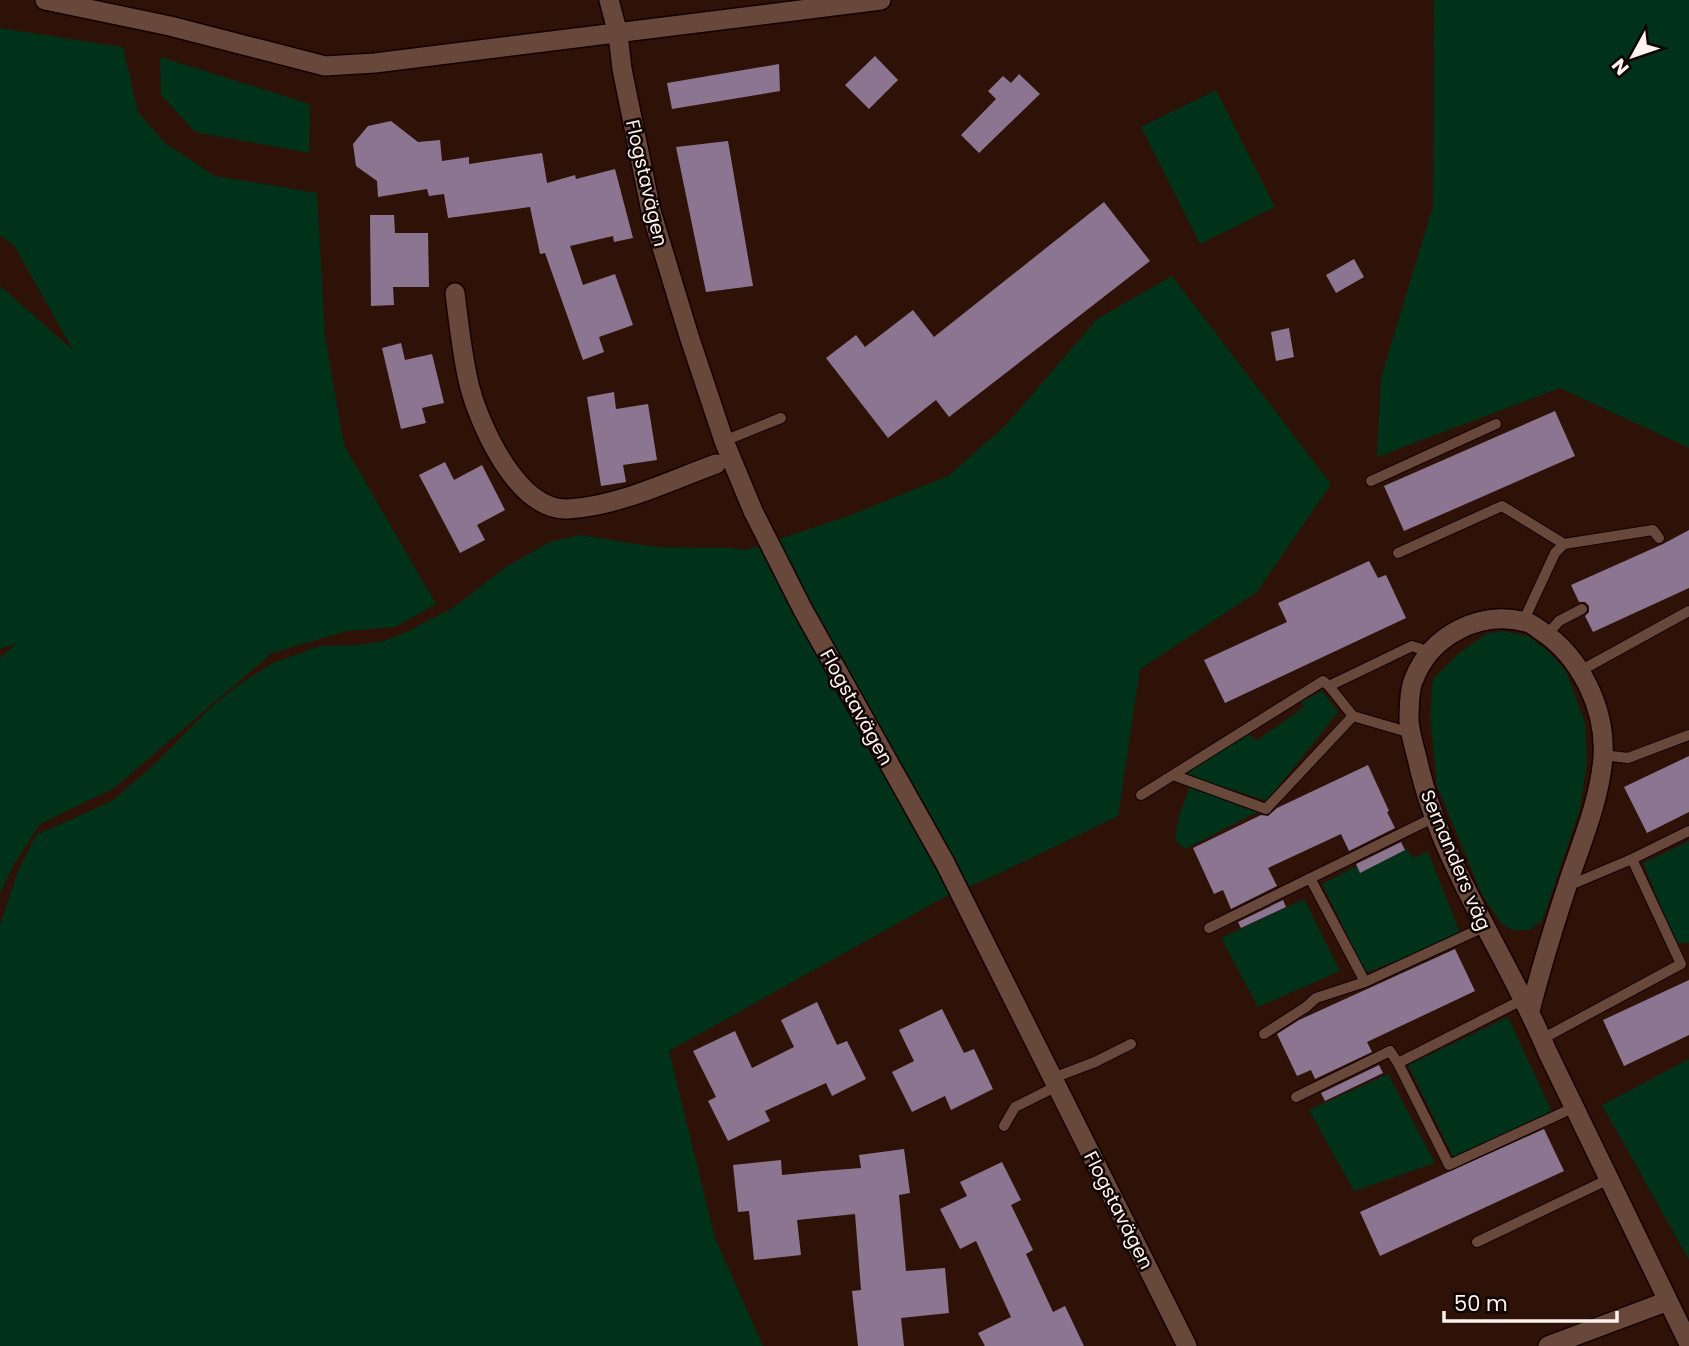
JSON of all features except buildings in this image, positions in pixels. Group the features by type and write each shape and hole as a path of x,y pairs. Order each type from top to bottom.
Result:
{"street":[{"path":"45,0 170,26 325,65 375,63 881,0"},
{"name":"Flogstavägen","path":"609,0 618,34 622,69 651,211 724,441 753,511 803,610 945,863 1187,1346"},
{"path":"455,293 470,389 488,435 509,473 534,499 565,509 612,502 716,464"},
{"name":"Sernanders väg","path":"1527,1005 1592,813 1603,755 1598,710 1576,663 1556,640 1528,622 1479,621 1453,631 1430,652 1413,680 1409,723 1425,795 1484,927 1527,1005 1689,1344"},
{"path":"1548,1346 1668,1300"}],"lane":[{"path":"724,441 781,418"},
{"path":"1371,481 1496,424"},
{"path":"1398,553 1503,506 1564,544"},
{"path":"1523,622 1555,553 1564,544 1653,530 1659,538"},
{"path":"1547,635 1559,621 1582,609"},
{"path":"1580,671 1689,611"},
{"path":"1329,687 1412,646 1430,652"},
{"path":"1141,795 1322,681 1353,716 1412,734"},
{"path":"1173,775 1266,809 1353,716"},
{"path":"1603,755 1628,758 1689,735"},
{"path":"1209,928 1435,817"},
{"path":"1567,886 1689,831"},
{"path":"1542,1040 1685,962 1632,859"},
{"path":"1310,878 1365,982"},
{"path":"1264,1034 1315,999 1365,982 1484,927"},
{"path":"1398,1063 1527,1005"},
{"path":"1004,1126 1015,1107 1055,1082 1131,1044"},
{"path":"1296,1097 1390,1052 1449,1165 1575,1107"},
{"path":"1477,1242 1609,1179"}],"green space":[{"path":"1434,0 1689,0 1689,448 1560,388 1377,457 1381,378 1433,206"},
{"path":"0,28 123,47 138,112 165,143 215,176 317,193 325,337 344,445 436,604 395,627 347,631 272,653 114,788 40,824 14,864 0,893 0,658 16,644 0,648 0,286 73,350 15,247 0,235"},
{"path":"160,57 310,104 309,153 195,132 161,95"},
{"path":"1216,90 1275,207 1200,244 1141,127"},
{"path":"1172,276 1331,484 1257,592 1140,669 1118,816 941,899 669,1051 715,1238 763,1346 0,1346 0,925 18,871 36,835 112,801 157,762 205,713 237,686 273,663 320,646 384,641 404,633 453,608 506,567 550,542 580,535 656,547 746,550 848,516 948,476 1005,426 1097,319"},
{"path":"1502,631 1528,636 1547,650 1566,671 1585,723 1587,762 1580,809 1542,921 1529,930 1513,930 1502,924 1483,897 1437,786 1430,714 1433,679 1459,653 1486,634"},
{"path":"1322,691 1338,712 1267,801 1180,773 1248,733 1256,741 1304,707 1301,702"},
{"path":"1190,787 1257,812 1185,849 1175,840 1179,816"},
{"path":"1689,841 1689,943 1676,943 1643,863"},
{"path":"1407,849 1412,858 1428,852 1461,935 1366,973 1322,884 1357,866 1361,872"},
{"path":"1304,899 1340,971 1258,1007 1221,938"},
{"path":"1508,1017 1554,1116 1456,1162 1408,1065"},
{"path":"1689,1059 1689,1260 1602,1105"},
{"path":"1388,1074 1435,1163 1354,1191 1309,1110"}]}
